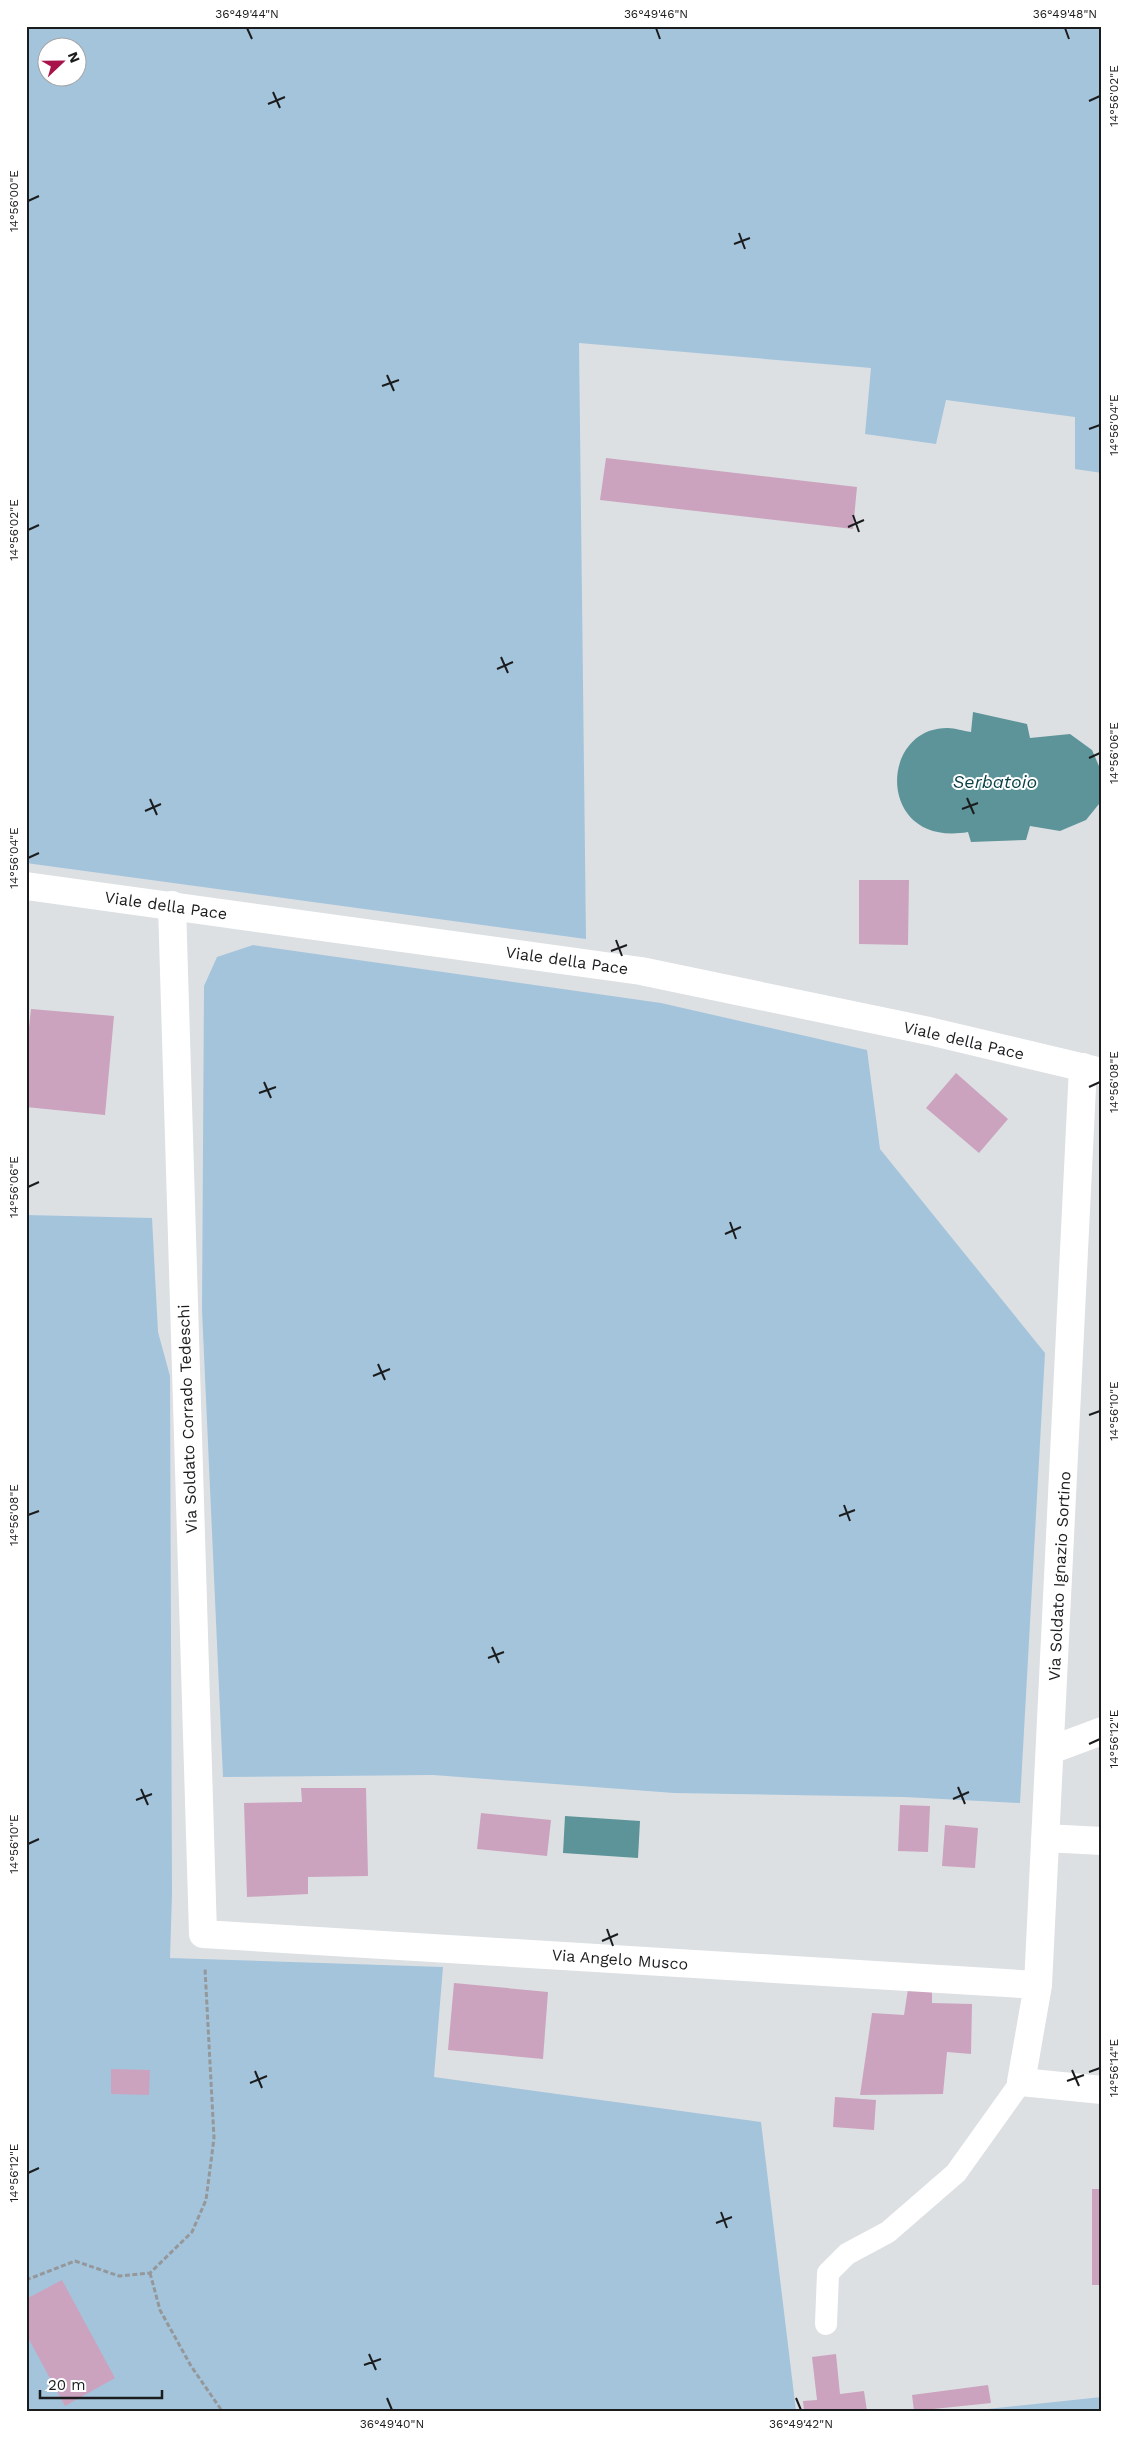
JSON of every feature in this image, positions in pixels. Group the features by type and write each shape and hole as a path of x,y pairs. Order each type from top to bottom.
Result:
{"street":[{"name":"Viale della Pace","path":"26,886 641,971 929,1031 1092,1070"},
{"name":"Via Soldato Corrado Tedeschi","path":"172,905 203,1934"},
{"name":"Via Soldato Ignazio Sortino","path":"1020,2082 1038,1985 1092,1070"},
{"path":"1051,1750 1102,1731"},
{"path":"1046,1838 1102,1841"},
{"name":"Via Angelo Musco","path":"203,1934 1038,1985"},
{"path":"1020,2082 1102,2090"}],"lane":[{"path":"826,2324 828,2273 847,2254 888,2232 956,2173 1020,2082"}],"path":[{"path":"26,2280 75,2261 119,2276 150,2273 192,2232 206,2200 214,2138 203,1934"},
{"path":"150,2273 160,2310 191,2366 222,2411"}],"shaded area":[{"path":"26,26 1102,26 1102,473 1075,469 1075,417 946,400 936,444 865,434 871,368 579,343 586,939 26,863"},
{"path":"253,945 661,1003 867,1050 880,1149 1045,1353 1020,1803 904,1797 674,1793 433,1775 223,1777 202,1310 204,986 217,957"},
{"path":"26,1215 152,1218 158,1332 170,1376 172,1895 170,1958 443,1967 434,2077 761,2122 796,2411 26,2411"},
{"path":"1102,2397 1102,2411 968,2411"}],"water":[{"name":"Serbatoio","path":"973,712 1027,724 1030,738 1070,734 1092,750 1102,773 1099,804 1086,820 1060,831 1030,826 1026,840 971,842 968,832 938,832 916,822 903,806 897,786 899,765 909,746 925,733 948,728 971,732"},
{"path":"565,1816 640,1821 638,1858 563,1853"}],"building":[{"path":"606,458 857,487 853,529 600,500"},
{"path":"859,880 909,880 908,945 859,944"},
{"path":"31,1009 114,1016 105,1115 26,1107 26,1055"},
{"path":"956,1073 1008,1119 979,1153 926,1108"},
{"path":"301,1788 366,1788 368,1876 308,1877 308,1894 247,1897 244,1803 302,1802"},
{"path":"900,1805 930,1806 928,1852 898,1851"},
{"path":"481,1813 551,1820 547,1856 477,1849"},
{"path":"945,1825 978,1828 975,1868 942,1866"},
{"path":"454,1983 548,1992 543,2059 448,2050"},
{"path":"908,1989 932,1991 932,2003 972,2004 971,2054 947,2052 943,2094 860,2095 872,2013 904,2015"},
{"path":"111,2069 150,2070 149,2095 111,2094"},
{"path":"835,2097 876,2100 874,2130 833,2127"},
{"path":"1092,2189 1102,2189 1102,2285 1092,2285"},
{"path":"62,2280 115,2378 65,2406 26,2334 26,2299"},
{"path":"836,2354 840,2394 864,2391 867,2411 804,2411 803,2401 817,2400 812,2357"},
{"path":"988,2385 991,2403 914,2411 912,2395"}]}
